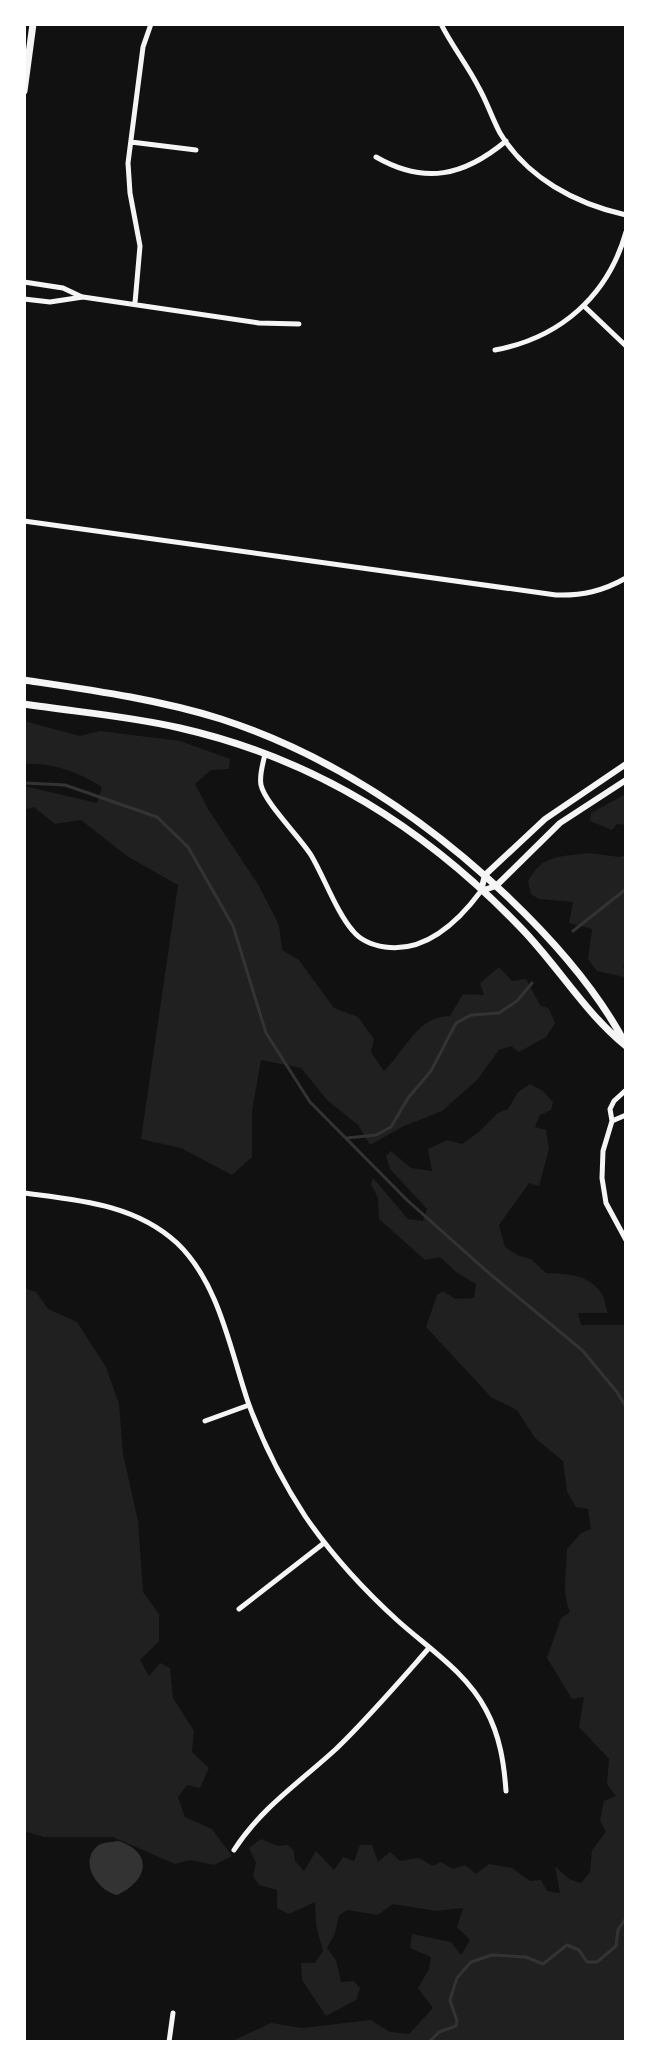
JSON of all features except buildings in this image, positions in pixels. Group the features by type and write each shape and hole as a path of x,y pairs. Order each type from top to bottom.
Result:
{"main road":[{"path":"24,91 33,24"},
{"path":"24,680 148,699 224,720 262,734 345,773 384,796 452,845 537,924 613,1019 626,1046"},
{"path":"24,704 178,727 265,753 347,790 438,850 522,929 604,1029 626,1046"}],"street":[{"path":"135,303 140,246 128,177 143,47 151,24"},
{"path":"441,24 478,85 506,141 524,163 554,187 584,203 626,215"},
{"path":"376,157 409,172 452,172 477,162 506,141"},
{"path":"131,142 196,150"},
{"path":"495,350 529,342 571,319 585,307 611,272 626,232"},
{"path":"24,282 63,288 83,297"},
{"path":"24,299 50,302 83,297 259,323 299,324"},
{"path":"585,307 626,346"},
{"path":"24,521 556,595 599,591 626,578"},
{"path":"265,753 261,777 267,799 303,843 349,925 362,940 380,947 413,947 446,929 481,891 485,875 545,819 626,764"},
{"path":"481,891 496,886 560,823 626,780"},
{"path":"626,1090 610,1109 612,1121 603,1151 602,1178 606,1203 626,1240"},
{"path":"612,1121 626,1115"},
{"path":"24,1193 77,1200 135,1215 161,1230 178,1245 207,1285 219,1311 249,1405 288,1487 324,1543 375,1599 471,1687 498,1735 506,1791"},
{"path":"205,1421 249,1405"},
{"path":"239,1609 324,1543"},
{"path":"234,1850 269,1806 336,1749 429,1648"},
{"path":"169,2042 173,2013"}],"shaded area":[{"path":"24,721 80,736 100,731 180,741 230,759 229,769 211,770 195,784 259,886 279,925 282,950 299,960 334,1008 358,1017 374,1039 371,1052 384,1071 420,1028 450,1016 463,994 484,995 480,983 499,967 512,981 526,979 540,1005 549,1009 555,1023 546,1037 519,1052 511,1046 499,1050 477,1080 442,1111 404,1126 370,1145 358,1125 327,1100 301,1068 261,1060 252,1111 252,1157 232,1175 181,1148 141,1139 178,885 127,856 81,820 55,824 34,807 24,810 24,786 97,803 102,787 64,769 24,764"},
{"path":"626,794 626,825 617,824 612,830 590,821 591,813"},
{"path":"589,853 626,855 624,992 624,977 597,971 588,959 592,929 569,923 573,902 539,899 531,894 528,881 546,861"},
{"path":"530,1084 543,1091 553,1102 551,1110 540,1115 535,1127 546,1130 549,1149 539,1186 529,1183 499,1225 505,1247 531,1259 546,1273 577,1276 597,1287 608,1313 578,1313 581,1325 626,1325 626,2042 230,2042 271,2023 301,2028 371,2020 390,2032 409,2034 433,2008 418,1988 429,1969 431,1957 410,1948 412,1934 451,1942 461,1955 470,1940 457,1927 463,1908 436,1911 393,1904 378,1915 347,1910 339,1915 327,1948 336,1960 341,1982 354,1981 360,1988 356,2000 326,2016 302,1980 301,1963 315,1963 323,1951 316,1925 315,1902 289,1914 277,1908 277,1890 259,1885 253,1876 256,1863 249,1848 261,1839 278,1846 288,1845 294,1851 295,1861 304,1871 316,1851 334,1870 343,1857 354,1861 360,1845 372,1845 378,1862 390,1852 400,1861 419,1858 433,1866 441,1862 453,1869 465,1865 476,1874 489,1864 512,1868 530,1881 541,1880 547,1891 560,1893 555,1866 569,1879 581,1883 590,1872 592,1850 606,1832 600,1820 604,1801 616,1796 607,1784 609,1759 579,1727 584,1697 572,1699 547,1658 561,1618 570,1612 565,1589 567,1549 581,1533 591,1529 588,1509 576,1507 567,1492 563,1461 535,1438 517,1410 491,1397 426,1327 437,1295 443,1291 455,1299 474,1298 476,1284 456,1272 440,1257 425,1260 379,1219 378,1198 371,1184 373,1178 408,1219 423,1221 427,1209 390,1169 386,1156 391,1151 411,1168 432,1171 428,1149 447,1140 462,1144 498,1113 508,1109 518,1092"},
{"path":"24,1288 36,1292 48,1309 77,1322 106,1367 119,1404 123,1454 138,1521 143,1592 159,1614 159,1641 140,1660 149,1676 160,1663 170,1668 173,1698 194,1731 192,1752 209,1768 200,1788 187,1785 178,1797 185,1817 212,1829 232,1856 214,1865 190,1860 175,1864 113,1837 44,1837 24,1831"},
{"path":"119,1841 138,1853 143,1867 135,1882 117,1895 97,1882 90,1859 99,1845"}],"waterway":[{"path":"24,783 65,785 157,817 188,847 233,926 266,1033 310,1102 407,1200 582,1350 626,1407"},
{"path":"573,931 626,889"},
{"path":"347,1138 376,1135 391,1127 408,1098 431,1071 456,1023 471,1015 499,1013 517,1001 532,983"},
{"path":"429,2042 439,2032 456,2026 450,2000 457,1978 471,1962 492,1955 526,1957 543,1964 567,1945 579,1950 587,1962 597,1962 616,1946 618,1930 626,1918"}]}
